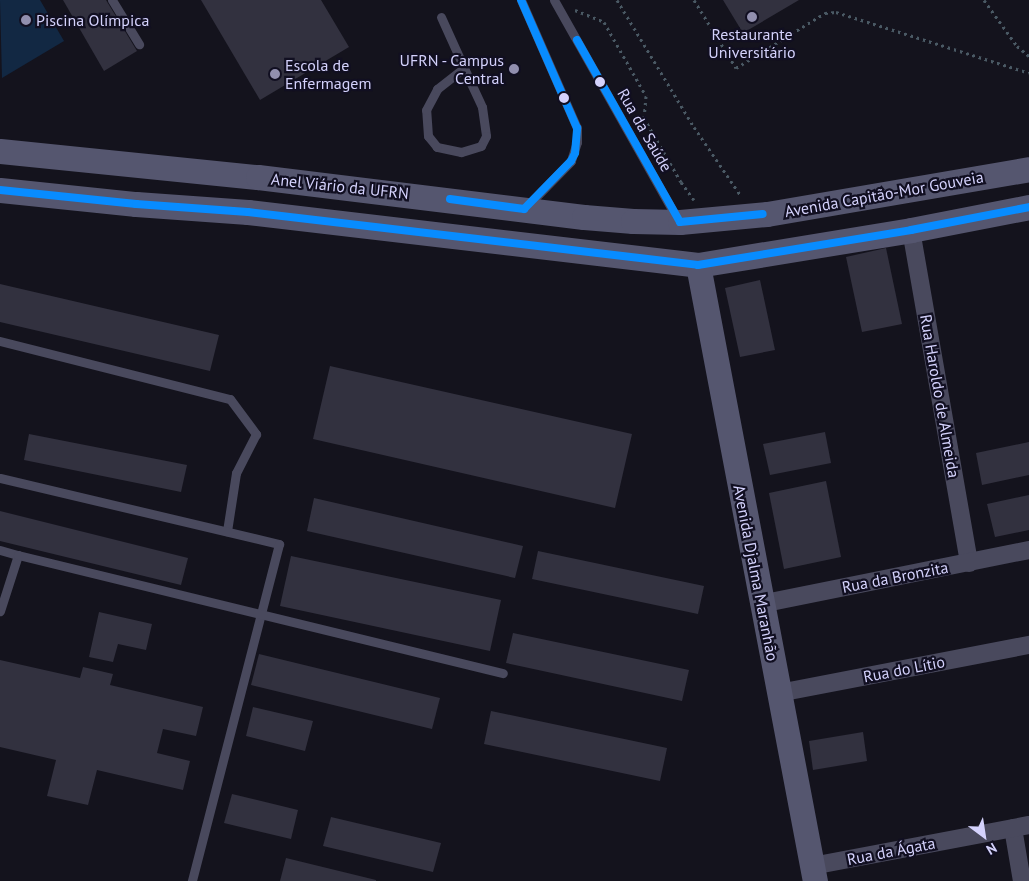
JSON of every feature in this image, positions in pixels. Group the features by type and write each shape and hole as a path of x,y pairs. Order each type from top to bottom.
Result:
{"main road":[{"name":"Anel Viário da UFRN","path":"0,151 267,178 633,221 680,222"},
{"name":"Avenida Capitão-Mor Gouveia","path":"680,222 767,214 1029,169"},
{"path":"0,190 136,204 248,212 698,265 911,230 1029,207"},
{"name":"Avenida Djalma Maranhão","path":"698,265 761,604 814,873"}],"street":[{"name":"Rua Haroldo de Almeida","path":"911,230 969,563"},
{"name":"Rua da Bronzita","path":"761,604 1029,550"},
{"name":"Rua do Lítio","path":"779,693 1029,645"},
{"name":"Rua da Ágata","path":"814,873 1021,827"},
{"path":"1021,827 1022,881"}],"lane":[{"path":"112,0 139,44"},
{"path":"521,0 577,128 577,142 572,161 524,209"},
{"name":"Rua da Saúde","path":"554,0 680,222"},
{"path":"440,17 464,68 482,107 486,136 481,146 461,152 437,147 428,136 426,110 437,89 464,68"},
{"path":"0,341 230,399 256,434 236,473 227,531"},
{"path":"0,478 279,544 192,881"},
{"path":"0,550 503,673"},
{"path":"0,611 18,554"}],"path":[{"path":"617,0 694,127 743,200"},
{"path":"694,0 736,68 825,13 836,12 1029,72"},
{"path":"984,0 1017,46 1029,56"},
{"path":"572,5 574,10 604,22 646,96 644,118 681,182 692,199 698,202"}],"water":[{"name":"Piscina Olímpica","path":"0,0 40,0 64,41 2,78"}],"building":[{"path":"63,0 106,0 137,51 104,71"},
{"name":"Escola de Enfermagem","path":"201,0 321,0 349,47 260,100"},
{"name":"Restaurante Universitário","path":"723,0 799,0 743,33"},
{"path":"886,248 902,324 862,332 846,257"},
{"path":"760,280 775,350 740,357 725,288"},
{"path":"0,284 219,335 210,371 0,322"},
{"path":"330,366 632,434 615,508 313,439"},
{"path":"825,432 831,463 770,475 763,444"},
{"path":"29,434 187,465 181,492 24,460"},
{"path":"1029,442 1029,475 982,485 976,453"},
{"path":"826,481 841,557 784,569 769,493"},
{"path":"1029,495 1029,530 995,537 987,504"},
{"path":"314,498 523,546 515,578 307,531"},
{"path":"0,511 188,558 181,585 0,541"},
{"path":"538,551 704,586 698,614 532,579"},
{"path":"291,556 501,600 490,651 280,606"},
{"path":"99,612 152,624 146,650 118,644 113,662 89,657"},
{"path":"513,633 689,670 682,701 506,663"},
{"path":"259,654 440,698 432,729 251,685"},
{"path":"0,660 80,678 83,667 113,674 110,685 203,707 196,736 163,729 157,753 190,761 183,790 97,770 88,805 47,796 56,760 0,747"},
{"path":"253,707 313,721 305,751 246,736"},
{"path":"491,711 667,748 660,781 484,744"},
{"path":"863,732 867,761 813,770 809,741"},
{"path":"232,794 298,810 291,839 224,823"},
{"path":"331,817 441,843 433,872 323,846"},
{"path":"286,858 376,880 376,881 280,881"}],"transit line":[{"path":"450,199 524,209 571,161 575,153 577,128 521,0"},
{"path":"577,40 680,222 763,214"},
{"path":"0,190 136,204 248,212 698,265 911,230 1029,207"}],"place":[{"name":"Restaurante Universitário","path":"752,17"},
{"name":"Piscina Olímpica","path":"26,20"},
{"name":"UFRN - Campus Central","path":"514,69"},
{"name":"Escola de Enfermagem","path":"275,74"}]}
